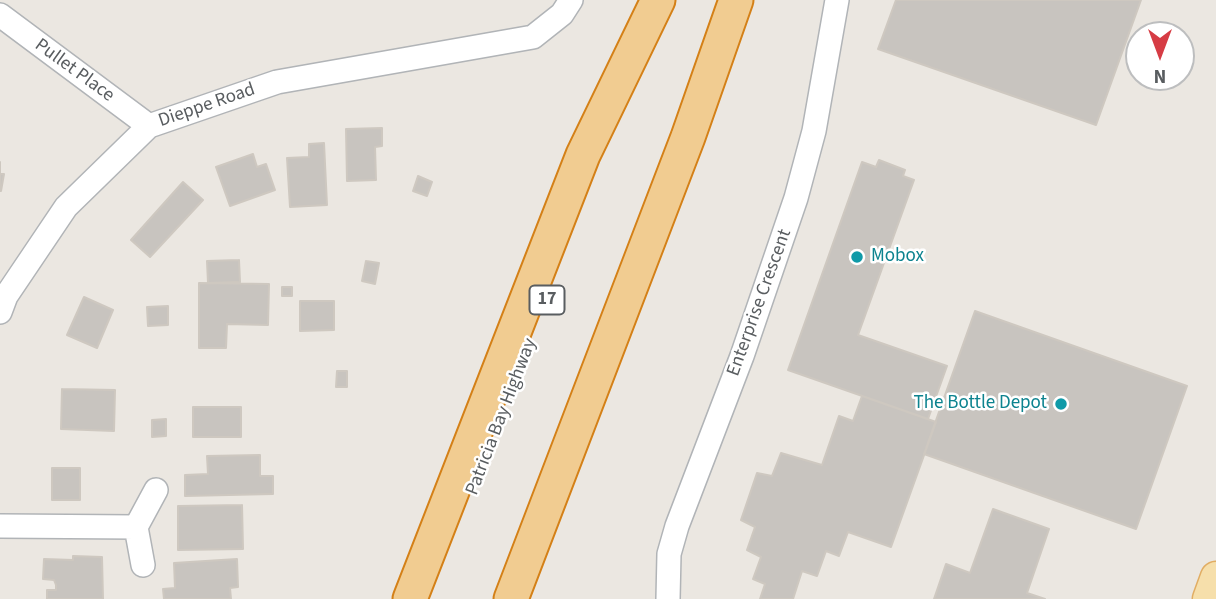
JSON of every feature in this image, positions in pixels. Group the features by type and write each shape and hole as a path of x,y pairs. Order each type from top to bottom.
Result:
{"highway":[{"path":"411,599 583,155 659,0"},
{"name":"Patricia Bay Highway","path":"434,599 659,0"},
{"path":"511,599 688,137 736,0"}],"main road":[{"path":"1208,599 1216,579"}],"street":[{"name":"Dieppe Road","path":"0,312 6,296 66,207 149,126 277,82 533,37 562,13 570,0"},
{"name":"Enterprise Crescent","path":"668,599 669,554 677,526 787,230 814,131 837,0"},
{"name":"Pullet Place","path":"0,15 149,126"},
{"path":"143,565 136,527 156,490"},
{"path":"0,526 136,527"}],"building":[{"path":"896,0 1141,0 1133,21 1125,21 1125,44 1096,125 878,49"},
{"path":"382,128 382,146 375,147 376,180 347,181 346,129"},
{"path":"324,143 327,205 290,207 287,158 309,157 309,144"},
{"path":"253,154 257,167 266,164 275,190 230,206 216,167"},
{"name":"Mobox","path":"879,160 905,170 903,176 914,180 858,335 947,366 928,419 788,370 862,162 876,167"},
{"path":"0,174 4,174 1,191 0,191"},
{"path":"418,176 432,182 427,196 413,191"},
{"path":"183,182 203,200 150,257 131,240"},
{"path":"239,260 240,282 208,283 207,261"},
{"path":"366,261 379,263 375,284 362,281"},
{"path":"199,283 269,284 268,325 227,324 226,348 199,348"},
{"path":"282,287 292,287 292,296 282,296"},
{"path":"84,297 113,310 97,348 67,335"},
{"path":"300,301 334,301 334,330 300,331"},
{"path":"168,306 168,325 148,326 147,307"},
{"name":"The Bottle Depot","path":"975,311 1187,386 1136,529 924,454"},
{"path":"337,371 347,371 347,387 336,387"},
{"path":"62,389 115,390 114,431 61,429"},
{"path":"862,396 936,422 891,547 848,532 839,556 826,551 817,576 802,571 793,599 760,599 765,584 753,579 761,557 747,550 755,527 741,520 757,473 772,476 781,453 822,465 839,416 853,421"},
{"path":"193,407 241,407 241,437 193,437"},
{"path":"166,419 166,436 152,437 152,420"},
{"path":"260,455 260,476 273,476 273,494 185,496 185,475 208,474 207,456"},
{"path":"52,468 80,468 80,500 52,500"},
{"path":"242,505 243,549 178,550 178,506"},
{"path":"993,509 1049,529 1027,593 1045,599 934,599 946,564 970,573"},
{"path":"73,556 102,557 103,599 47,599 47,590 56,590 56,585 54,580 43,579 44,559 73,560"},
{"path":"237,559 238,587 230,588 231,599 164,599 163,589 175,588 174,563"}],"place":[{"name":"Mobox","path":"857,257"},
{"name":"The Bottle Depot","path":"1061,404"}]}
